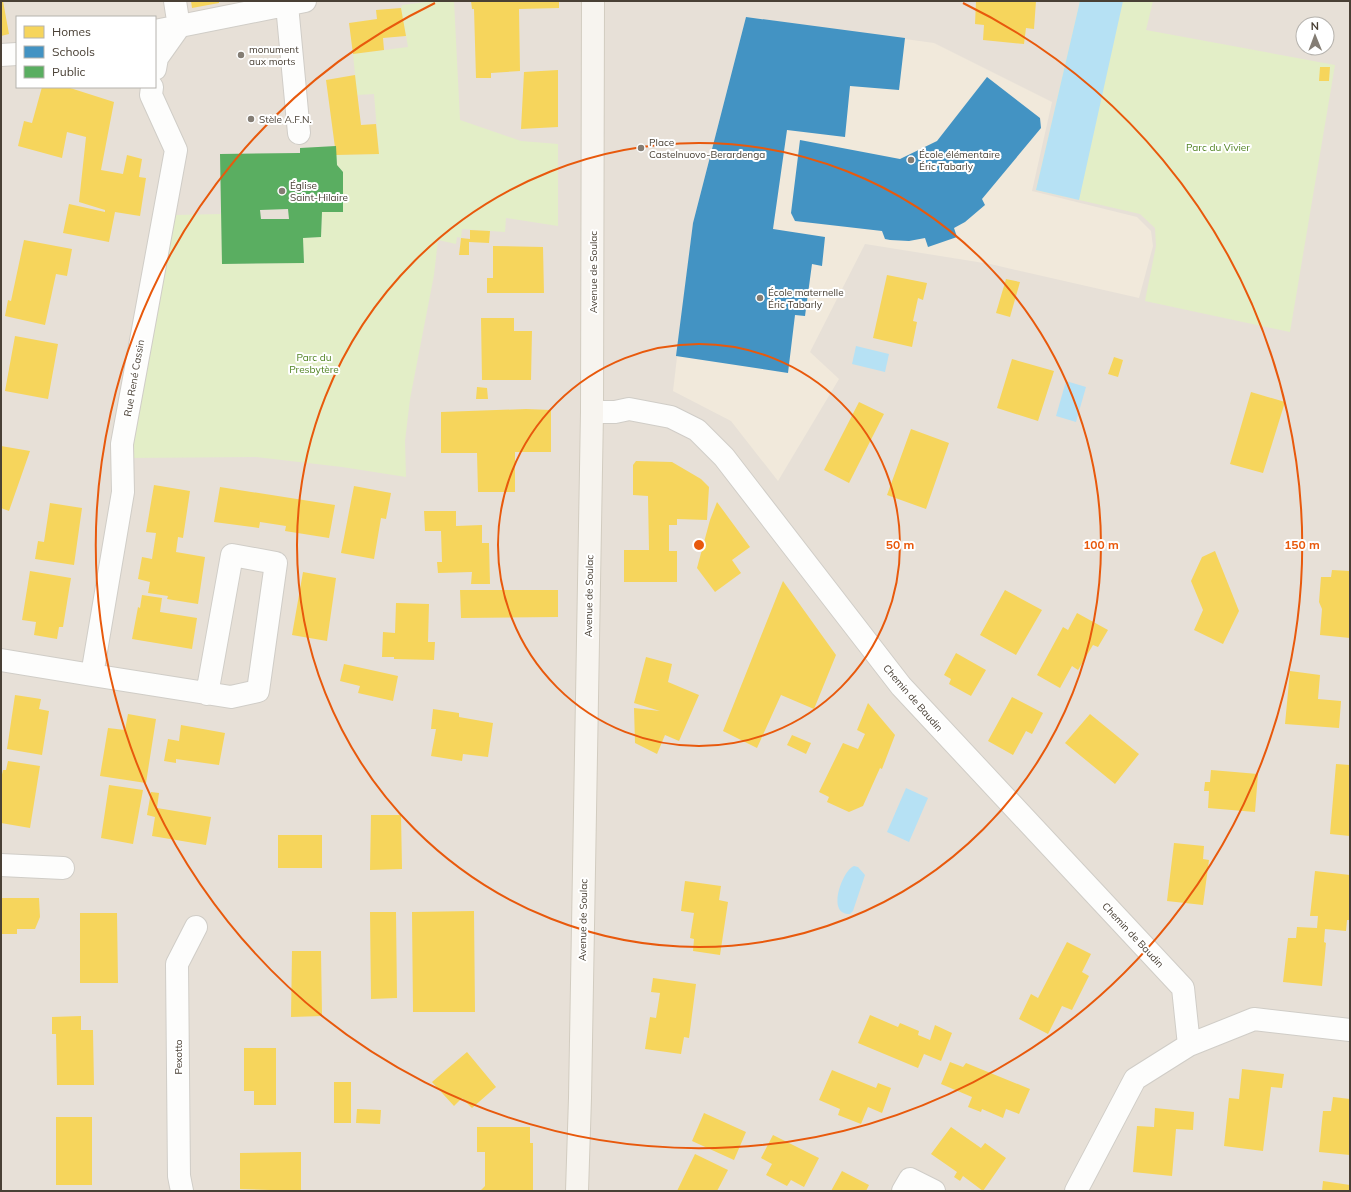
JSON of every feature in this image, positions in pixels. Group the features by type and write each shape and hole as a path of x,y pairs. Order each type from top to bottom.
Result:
{"main road":[{"name":"Avenue de Soulac","path":"577,1191 580,1098 592,412 593,1"}],"street":[{"path":"156,64 157,58 179,27 175,1"},
{"path":"156,31 296,3 298,133"},
{"path":"1,55 16,54"},
{"name":"Rue René Cassin","path":"92,675 123,492 122,444 176,150 146,90"},
{"name":"Chemin de Baudin","path":"592,412 615,412 629,409 671,417 697,430 724,457 901,686 1183,988 1190,1045"},
{"path":"1,660 207,694 231,697 258,690 276,563 232,555 207,694"},
{"path":"1,865 63,868"},
{"name":"Pexotto","path":"182,1191 179,1176 177,964 196,927"},
{"path":"1076,1191 1136,1079 1190,1045 1254,1019 1350,1030"},
{"path":"903,1191 910,1179 934,1191"}],"shaded area":[{"path":"1,1 1350,1 1350,1191 1,1191"},
{"name":"École élémentaire Éric Tabarly","path":"746,17 934,43 1052,102 1032,191 1137,217 1151,231 1153,246 1139,298 990,264 865,244 810,352 839,379 778,481 731,421 673,391 693,223"}],"green space":[{"name":"Parc du Presbytère","path":"434,1 454,1 460,120 521,141 558,144 558,226 506,218 505,232 462,229 461,238 457,237 456,244 438,240 434,275 410,399 405,441 406,477 342,467 256,457 124,458 175,215 221,214 222,264 304,263 303,238 321,237 322,212 343,212 343,172 337,165 336,155 379,154 374,94 357,95 353,54 408,47 401,8 402,5"},
{"name":"Parc du Vivier","path":"1080,1 1153,1 1146,30 1335,65 1290,332 1145,301 1156,246 1155,228 1140,214 1036,190"}],"water":[{"path":"1080,1 1123,1 1079,200 1036,190"},
{"path":"856,346 889,354 885,372 852,364"},
{"path":"1066,381 1086,387 1076,422 1056,416"},
{"path":"906,788 928,798 909,842 887,832"},
{"path":"854,866 858,867 865,875 853,911 850,914 846,914 840,910 838,904 839,889 846,874"}],"building: Homes":[{"path":"1,1 3,1 9,34 1,36"},
{"path":"191,1 219,1 219,3 192,8"},
{"path":"471,1 559,1 559,8 519,9 520,71 491,73 491,78 476,78 474,9 472,9"},
{"path":"976,1 1036,1 1034,29 1026,28 1024,44 983,40 984,25 975,24"},
{"path":"401,8 406,36 383,38 384,50 353,54 349,23 377,19 376,10"},
{"path":"1320,67 1330,67 1329,81 1319,81"},
{"path":"558,70 558,127 521,129 524,72"},
{"path":"355,75 361,125 376,124 379,154 336,155 326,80"},
{"path":"42,88 70,88 114,102 101,170 123,174 127,155 142,159 139,177 146,178 140,216 115,212 109,242 63,233 69,204 105,212 105,210 79,202 86,137 67,132 62,158 18,146 24,121 32,123"},
{"path":"470,230 490,231 489,243 469,242 469,255 459,255 461,238 470,239"},
{"path":"24,240 72,249 67,276 56,274 45,325 5,316 8,300 11,301"},
{"path":"493,246 543,247 544,293 487,293 487,278 493,278"},
{"path":"887,275 927,283 923,300 918,298 913,321 917,322 912,347 873,338"},
{"path":"1006,279 1020,282 1010,317 996,313"},
{"path":"481,318 514,318 514,331 532,331 531,380 482,380"},
{"path":"15,336 58,344 48,399 5,391"},
{"path":"1114,357 1123,360 1118,377 1108,374"},
{"path":"1012,359 1054,371 1038,421 997,408"},
{"path":"477,387 487,388 488,399 476,399"},
{"path":"1251,392 1285,402 1263,473 1230,464"},
{"path":"859,402 884,414 849,483 824,470"},
{"path":"526,409 551,410 551,452 515,452 515,492 478,492 477,453 441,453 441,412"},
{"path":"911,429 949,443 926,509 887,495"},
{"path":"1,446 30,451 9,511 1,508"},
{"path":"636,461 672,462 701,479 709,487 707,520 677,519 677,525 669,525 669,551 677,551 677,582 624,582 624,550 649,550 648,496 633,495 633,465"},
{"path":"154,485 190,491 183,538 178,537 176,552 205,557 198,604 167,599 168,596 148,593 150,582 138,579 142,557 152,559 156,533 146,532"},
{"path":"354,486 391,493 386,519 381,518 374,559 341,553"},
{"path":"220,487 335,505 329,538 285,531 286,526 260,522 259,528 214,522"},
{"path":"717,502 750,547 732,560 741,573 715,592 697,568 710,520"},
{"path":"50,503 82,508 74,565 35,559 38,541 44,542"},
{"path":"424,511 456,511 456,526 482,525 482,543 489,543 490,584 471,584 472,572 438,573 437,562 442,562 441,531 425,531"},
{"path":"1215,551 1239,611 1223,644 1194,630 1203,610 1191,581 1202,557"},
{"path":"1332,570 1350,571 1350,638 1320,635 1322,609 1319,602 1321,577 1331,577"},
{"path":"30,571 71,578 63,627 59,627 57,639 34,635 36,622 22,620"},
{"path":"303,572 336,578 327,641 292,635"},
{"path":"783,581 836,655 814,709 781,695 757,748 723,731"},
{"path":"460,590 558,590 558,617 461,618"},
{"path":"1005,590 1042,610 1016,655 980,635"},
{"path":"142,595 162,598 160,612 197,618 192,649 132,639 138,607 140,608"},
{"path":"396,603 429,604 428,642 435,642 434,660 394,659 394,657 382,657 383,632 395,633"},
{"path":"1077,613 1108,630 1098,647 1093,645 1078,670 1072,666 1060,688 1037,675 1063,627 1068,630"},
{"path":"956,653 986,670 971,696 949,684 951,679 944,675"},
{"path":"646,657 672,664 668,682 699,695 679,741 665,735 657,754 635,743 634,708 660,711 634,703"},
{"path":"344,664 398,676 393,701 358,693 360,686 340,681"},
{"path":"1290,671 1320,675 1318,699 1341,701 1339,728 1285,724"},
{"path":"15,695 41,699 39,709 49,711 42,755 7,749"},
{"path":"1012,697 1043,713 1032,734 1026,731 1013,755 988,741"},
{"path":"868,703 895,735 882,769 880,768 863,806 849,812 827,802 829,797 819,792 843,743 858,749 865,734 857,730"},
{"path":"433,709 459,713 459,717 493,723 488,757 463,754 462,761 431,756 436,729 431,729"},
{"path":"128,714 156,719 146,783 100,776 108,728 125,730"},
{"path":"1090,714 1139,754 1115,784 1065,743"},
{"path":"181,725 225,733 219,765 176,759 176,763 164,761 168,739 179,741"},
{"path":"792,735 811,743 806,754 787,745"},
{"path":"8,761 40,766 30,828 1,823 1,779 3,770 6,770"},
{"path":"1336,764 1350,765 1350,836 1330,834"},
{"path":"1211,770 1258,774 1255,812 1208,808 1209,791 1204,791 1205,782 1210,782"},
{"path":"109,785 143,790 133,844 101,838"},
{"path":"151,792 159,793 157,808 211,817 206,845 152,836 155,817 147,815"},
{"path":"371,815 401,815 402,869 370,870"},
{"path":"278,835 322,835 322,868 278,868"},
{"path":"1174,843 1204,846 1203,859 1209,860 1203,905 1167,901"},
{"path":"1315,871 1350,875 1350,920 1347,920 1346,931 1325,929 1324,942 1326,943 1322,986 1283,982 1288,938 1296,938 1297,927 1317,928 1318,916 1310,916"},
{"path":"685,881 721,886 719,900 728,902 720,955 693,951 694,939 690,938 694,913 681,911"},
{"path":"1,898 39,898 40,917 35,929 17,929 17,934 1,934"},
{"path":"474,911 475,1012 413,1012 412,912"},
{"path":"370,912 396,912 397,998 371,999"},
{"path":"80,913 117,913 118,983 80,983"},
{"path":"1067,942 1091,954 1082,972 1089,976 1072,1010 1062,1006 1048,1034 1019,1019 1031,994 1038,998"},
{"path":"292,951 321,951 322,1016 291,1017"},
{"path":"653,978 696,984 689,1038 684,1037 681,1054 645,1049 650,1017 656,1018 660,993 651,992"},
{"path":"870,1015 898,1027 900,1023 919,1031 918,1035 930,1040 935,1025 952,1033 941,1061 924,1054 918,1068 858,1043"},
{"path":"81,1016 81,1030 93,1030 94,1085 57,1085 56,1034 52,1034 52,1017"},
{"path":"244,1048 276,1048 276,1105 254,1105 254,1091 244,1091"},
{"path":"467,1052 496,1087 472,1108 462,1098 454,1106 432,1082"},
{"path":"950,1062 963,1067 966,1063 1030,1089 1019,1114 1006,1109 1003,1118 982,1109 981,1112 968,1107 972,1097 941,1084"},
{"path":"1242,1069 1284,1074 1282,1088 1271,1087 1263,1151 1224,1146 1229,1098 1239,1099"},
{"path":"832,1070 876,1088 878,1083 891,1088 882,1113 868,1107 861,1124 838,1115 840,1109 819,1100"},
{"path":"334,1082 351,1082 351,1123 334,1123"},
{"path":"1333,1097 1350,1099 1350,1155 1319,1152 1323,1111 1331,1111"},
{"path":"1155,1108 1194,1112 1193,1130 1176,1129 1172,1176 1133,1172 1137,1126 1154,1127"},
{"path":"357,1109 381,1110 380,1124 356,1123"},
{"path":"704,1113 746,1132 734,1160 692,1141"},
{"path":"56,1117 92,1117 92,1185 56,1185"},
{"path":"477,1127 530,1127 530,1143 533,1143 533,1191 480,1191 485,1186 485,1152 477,1152"},
{"path":"951,1127 981,1148 985,1143 1006,1158 983,1191 963,1176 960,1181 954,1177 957,1172 931,1154"},
{"path":"773,1135 819,1158 804,1187 791,1180 787,1186 766,1175 772,1164 761,1158"},
{"path":"301,1152 301,1191 240,1189 240,1153"},
{"path":"695,1154 728,1170 717,1191 677,1191"},
{"path":"842,1171 869,1185 866,1191 831,1191"},
{"path":"1323,1181 1350,1185 1350,1191 1322,1191"}],"building: Schools":[{"name":"École maternelle Éric Tabarly","path":"746,17 905,38 899,90 850,86 845,137 787,130 773,229 825,237 822,266 812,264 805,316 795,315 788,373 676,356 693,223"},
{"path":"987,77 1040,118 1041,128 982,199 985,205 965,222 954,228 957,237 928,247 925,238 909,241 890,240 885,239 882,231 795,221 791,213 800,140 900,159 937,141"}],"building: Public":[{"name":"Église Saint-Hilaire","path":"336,146 337,165 343,172 343,212 322,212 321,237 303,238 304,263 222,264 220,154 300,153 300,148","holes":["288,209 289,219 261,219 260,210"]}],"place":[{"name":"monument aux morts","path":"241,55"},
{"name":"Stèle A.F.N.","path":"251,119"},
{"name":"Place Castelnuovo-Berardenga","path":"641,148"},
{"name":"École élémentaire Éric Tabarly","path":"911,160"},
{"name":"Église Saint-Hilaire","path":"282,191"},
{"name":"École maternelle Éric Tabarly","path":"760,298"}]}
